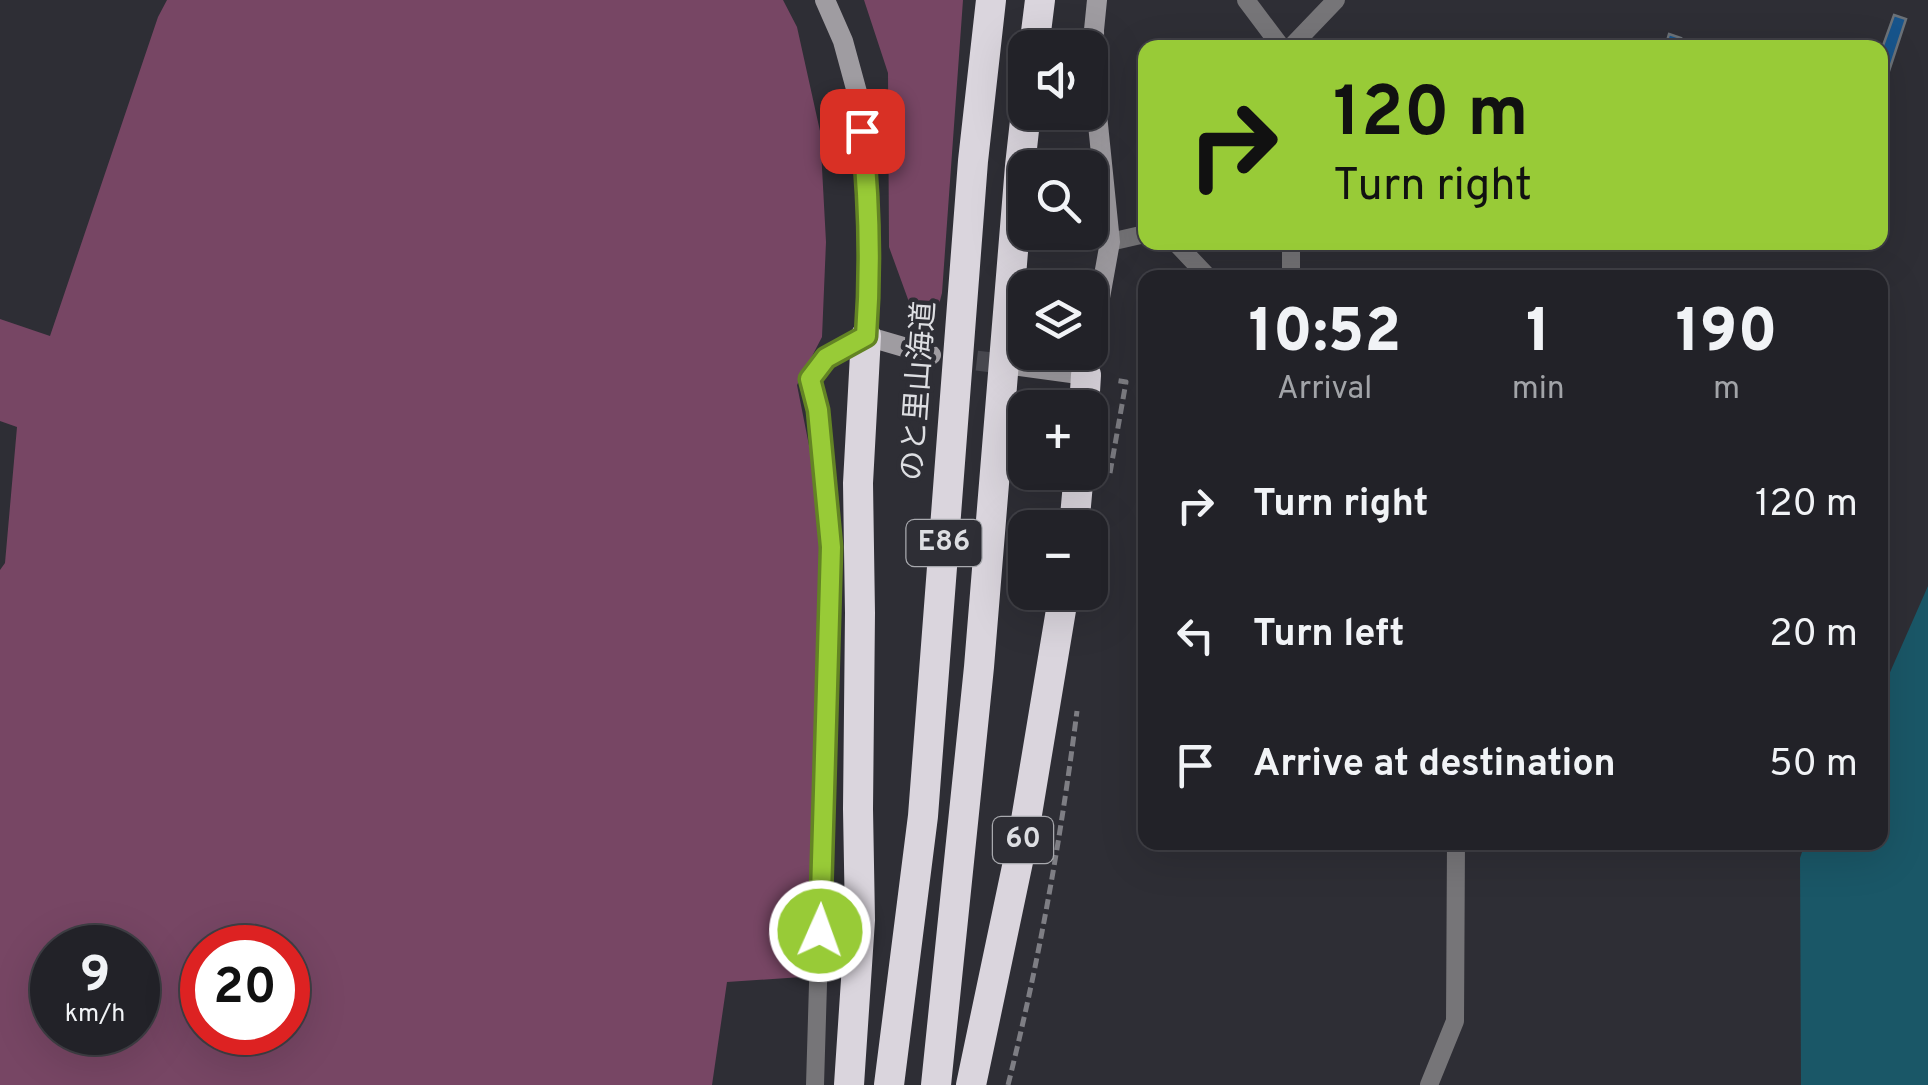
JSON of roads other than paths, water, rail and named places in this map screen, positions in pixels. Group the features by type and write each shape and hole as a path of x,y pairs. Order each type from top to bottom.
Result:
{"highway":[{"name":"のと里山海道","path":"890,1085 923,816 972,161 991,0"},
{"path":"1036,30 1040,0"},
{"name":"E86","path":"936,1085 979,667 1024,130"},
{"path":"849,1085 860,920 858,483 866,336"},
{"path":"1085,390 1086,376"},
{"name":"60","path":"971,1085 1023,838 1061,610"}],"street":[{"path":"825,0 843,41 858,96 865,166 869,296 866,336 930,355"},
{"path":"1046,370 1086,376 1110,242 1095,96 1097,0"}],"lane":[{"path":"1246,0 1276,40"},
{"path":"1298,40 1336,0"},
{"path":"1110,242 1138,236"},
{"path":"1183,250 1201,270"},
{"path":"815,1085 831,547 818,410 810,379 826,358 866,336"},
{"path":"1428,1085 1455,1021 1456,850"}],"water":[{"path":"1928,586 1928,1085 1801,1085 1800,858 1803,850 1888,850 1888,677"}],"tunnel":[{"path":"947,357 1008,364"}]}
